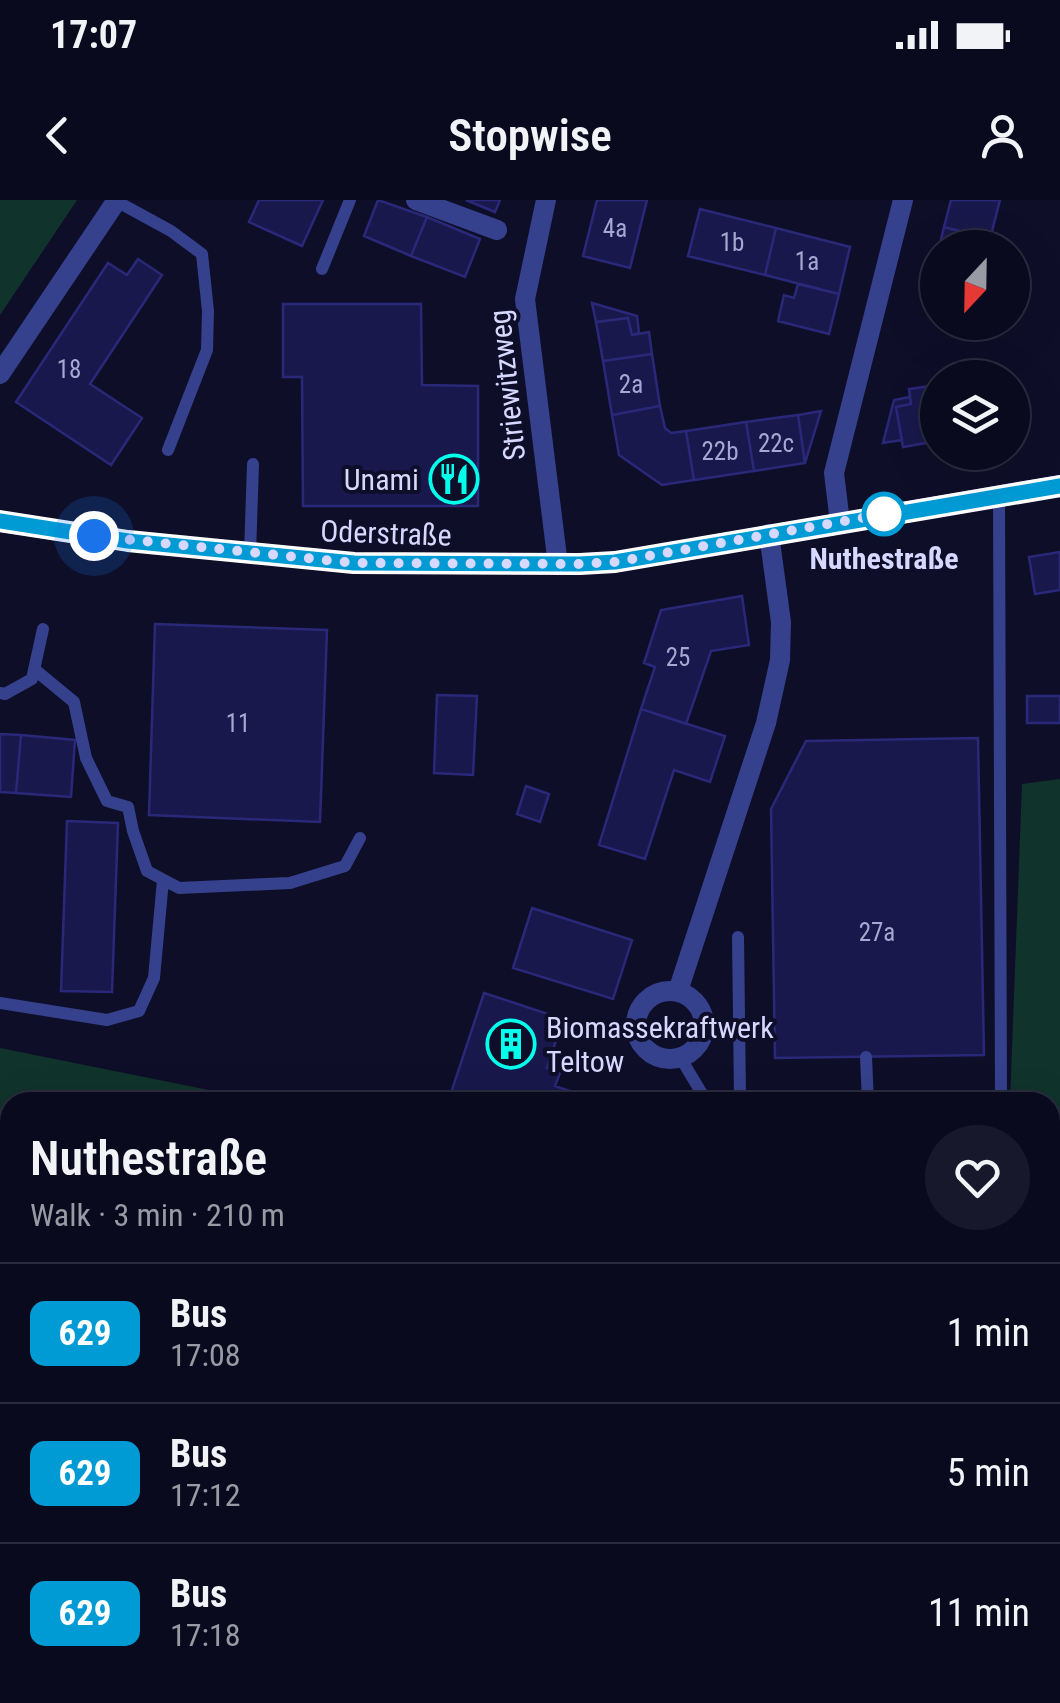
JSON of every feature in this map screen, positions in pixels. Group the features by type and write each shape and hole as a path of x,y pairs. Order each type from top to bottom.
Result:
{"main road":[{"name":"Oderstraße","path":"0,522 128,541 354,563 558,565 615,562 1060,486"}],"street":[{"path":"0,374 116,200"},
{"path":"416,200 496,230"},
{"name":"Striewitzweg","path":"546,200 526,299 558,565"},
{"path":"840,522 834,473 903,200"},
{"path":"678,991 766,723 780,660 781,622 769,534"},
{"path":"678,991 690,997 702,1011 704,1022 700,1041 680,1057 666,1059 653,1055 639,1040 636,1030 641,1006 653,994 678,991"}],"lane":[{"path":"116,200 171,230 202,254 208,311 207,350 168,450"},
{"path":"322,269 350,200"},
{"path":"250,554 253,464"},
{"path":"1000,495 1001,1092"},
{"path":"0,693 32,679 43,628"},
{"path":"34,669 74,702 86,758 107,801 128,807 147,872 179,888 290,883 345,866 360,838"},
{"path":"0,1003 107,1020 139,1011 154,978 163,880"},
{"path":"738,937 740,1092"},
{"path":"680,1057 702,1092"},
{"path":"866,1057 868,1092"}],"green space":[{"path":"0,200 77,200 0,315"},
{"path":"1060,779 1060,1092 1010,1092 1022,784"},
{"path":"0,1048 219,1092 0,1092"}],"building":[{"path":"259,200 323,200 302,246 249,222"},
{"path":"378,200 427,217 411,256 364,236"},
{"path":"466,200 500,200 495,212"},
{"path":"597,200 647,200 630,268 583,256"},
{"path":"951,200 1000,200 992,230 944,227"},
{"path":"700,209 776,228 765,275 688,256"},
{"path":"427,217 480,239 465,277 411,256"},
{"path":"776,228 850,247 839,294 765,275"},
{"path":"138,259 162,275 90,384 142,418 111,465 16,402 108,263 127,275"},
{"path":"798,284 839,294 829,334 778,321 784,295 794,298"},
{"path":"592,303 637,316 639,333 632,335 628,318 596,322"},
{"path":"283,304 421,304 422,385 478,386 478,506 303,506 302,377 283,377"},
{"path":"628,318 632,335 649,332 652,354 603,361 596,322"},
{"path":"652,354 660,406 612,415 603,361"},
{"path":"920,387 920,444 903,447 896,407 911,404 909,389"},
{"path":"910,397 911,404 896,407 902,440 883,443 894,400"},
{"path":"660,406 665,428 671,433 686,431 694,480 662,485 619,455 612,415"},
{"path":"821,411 805,463 798,415"},
{"path":"798,415 805,463 754,471 746,422"},
{"path":"746,422 754,471 694,480 686,431"},
{"path":"1060,552 1060,590 1035,594 1029,557"},
{"path":"742,596 749,645 711,651 686,724 641,709 655,667 644,663 661,610"},
{"path":"155,624 327,630 320,822 149,815"},
{"path":"437,695 477,696 473,775 434,773"},
{"path":"1027,696 1060,696 1060,723 1027,723"},
{"path":"641,709 725,736 710,782 674,770 645,859 599,845"},
{"path":"0,734 21,735 16,793 0,792"},
{"path":"21,735 75,740 71,797 16,793"},
{"path":"978,738 984,1055 775,1058 771,809 806,741"},
{"path":"526,786 549,794 540,822 517,814"},
{"path":"67,821 118,823 112,992 61,991"},
{"path":"532,908 632,940 613,999 513,968"},
{"name":"Biomassekraftwerk Teltow","path":"484,993 563,1019 547,1068 560,1073 555,1086 573,1092 451,1092"}],"bus line":[{"name":"629","path":"0,521 128,541 354,563 580,564 615,562 1060,486"}],"place":[{"name":"Unami","path":"454,479"},
{"name":"Nuthestraße","path":"884,514"},
{"name":"Biomassekraftwerk Teltow","path":"511,1044"}],"route":[{"path":"94,536 354,563 580,564 615,562 884,514"}]}
